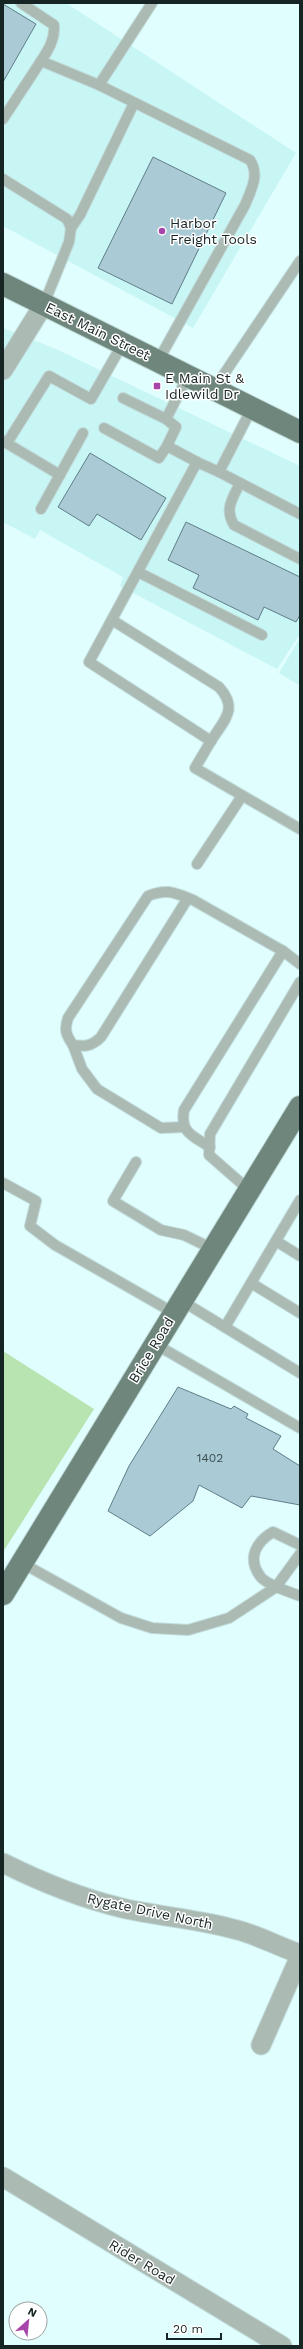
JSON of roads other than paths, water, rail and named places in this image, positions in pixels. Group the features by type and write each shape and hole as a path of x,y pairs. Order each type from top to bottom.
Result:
{"main road":[{"name":"East Main Street","path":"3,284 300,432"},
{"name":"Brice Road","path":"3,1594 300,1107"}],"street":[{"path":"3,370 44,304"},
{"name":"Rygate Drive North","path":"3,1863 27,1876 82,1897 122,1908 194,1919 241,1931 300,1955"},
{"path":"261,2045 300,1955"},
{"name":"Rider Road","path":"3,2177 282,2346"}],"lane":[{"path":"3,119 50,48 55,34 54,25 21,3"},
{"path":"99,85 152,3"},
{"path":"41,61 99,85 250,160 255,167 255,180 245,205 158,361"},
{"path":"44,304 69,242 71,228 80,215 134,103"},
{"path":"3,179 67,219 71,228"},
{"path":"214,389 300,261"},
{"path":"60,475 5,442 49,376 91,398 123,343"},
{"path":"166,419 188,376"},
{"path":"104,428 160,458 176,426 166,419 123,398"},
{"path":"219,472 252,408"},
{"path":"41,509 83,433"},
{"path":"167,446 300,514"},
{"path":"197,462 89,662 211,741"},
{"path":"240,483 229,506 230,518 234,525 300,559"},
{"path":"138,572 262,635"},
{"path":"112,620 219,686 227,696 230,705 229,712 195,768 300,829"},
{"path":"197,864 242,796"},
{"path":"184,1127 161,1128 97,1089 82,1069 73,1045 67,1036 65,1027 68,1018 148,896 161,891 188,898 283,951 300,964"},
{"path":"73,1045 85,1047 95,1043 101,1037 188,898"},
{"path":"210,1147 187,1132 182,1122 184,1110 283,951"},
{"path":"249,1190 209,1155 210,1134 300,982"},
{"path":"136,1162 113,1201 160,1230 184,1235 213,1249"},
{"path":"3,1183 36,1201 30,1226 55,1245 178,1307 225,1327 300,1373"},
{"path":"225,1327 300,1200"},
{"path":"276,1241 300,1256"},
{"path":"251,1283 300,1313"},
{"path":"155,1344 300,1428"},
{"path":"300,1545 273,1532 262,1538 254,1552 254,1565 261,1577 276,1587 300,1596"},
{"path":"22,1563 121,1618 152,1628 188,1630 229,1618 276,1587 300,1554"}],"place":[{"name":"Harbor Freight Tools","path":"162,231"},
{"name":"E Main St & Idlewild Dr","path":"157,386"}]}
